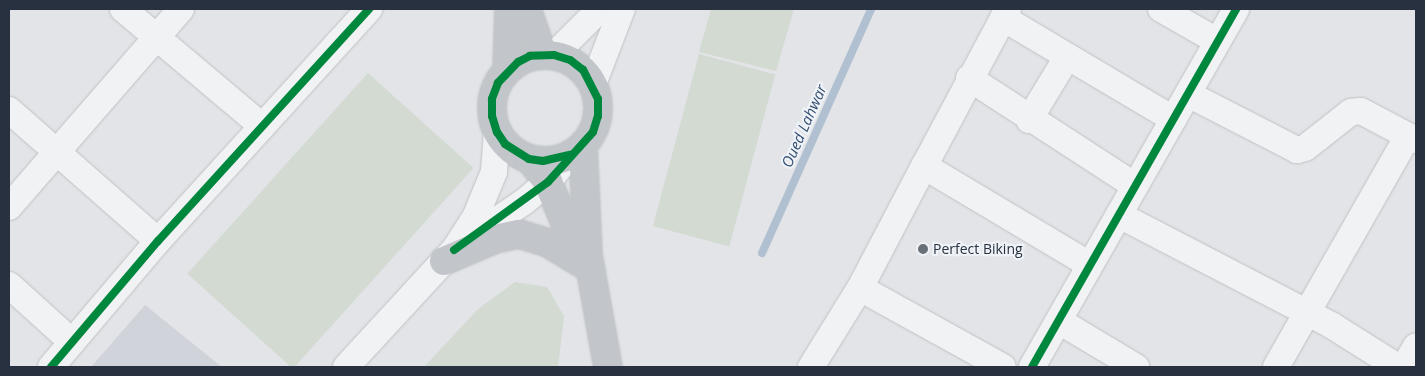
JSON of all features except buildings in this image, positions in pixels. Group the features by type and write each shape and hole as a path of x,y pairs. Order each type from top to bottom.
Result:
{"street":[{"path":"123,9 262,126"},
{"path":"9,207 181,9"},
{"path":"508,70 509,9"},
{"path":"527,9 548,55"},
{"path":"548,55 600,9"},
{"path":"593,84 622,9"},
{"path":"1162,9 1218,40"},
{"path":"1032,367 1236,9"},
{"path":"51,367 158,241 365,10"},
{"path":"811,367 860,288 969,78 1006,13 1067,57 1173,119"},
{"path":"449,255 548,182 576,150 598,116 598,99 593,84 583,70 570,60 548,55 530,56 508,70 498,83 492,100 492,116 505,144 529,159 548,182 566,225 590,262"},
{"path":"1029,120 1067,57"},
{"path":"969,78 1029,120 1135,186"},
{"path":"1188,94 1297,150 1305,148 1351,112 1361,111 1412,138 1276,367"},
{"path":"9,110 158,241"},
{"path":"346,367 449,255 475,218 494,172 498,132"},
{"path":"529,159 543,161 576,150"},
{"path":"576,150 590,262 608,367"},
{"path":"924,166 1090,265"},
{"path":"1119,215 1309,314 1398,367"},
{"path":"449,255 495,239 519,234 546,242 590,262"},
{"path":"9,285 72,342"},
{"path":"860,288 1003,367"},
{"path":"1059,321 1136,367"},
{"path":"1404,367 1416,346"}],"shaded area":[{"path":"711,9 794,9 776,71 699,52"},
{"path":"699,54 775,74 729,246 653,226"},
{"path":"368,73 474,168 294,367 291,367 187,274"},
{"path":"515,282 547,287 564,316 558,367 424,367 478,309"},
{"path":"145,305 222,367 91,367"}],"waterway":[{"name":"Oued Lahwar","path":"762,253 871,9"}],"cycle path":[{"path":"51,367 158,241 369,9"},
{"path":"1032,367 1236,9"},
{"path":"454,250 548,182 593,132 598,116 598,99 583,70 570,60 554,55 530,56 518,62 498,83 492,99 492,116 497,132 505,144 529,159 543,161 570,155"}],"place":[{"name":"Perfect Biking","path":"923,249"}]}
